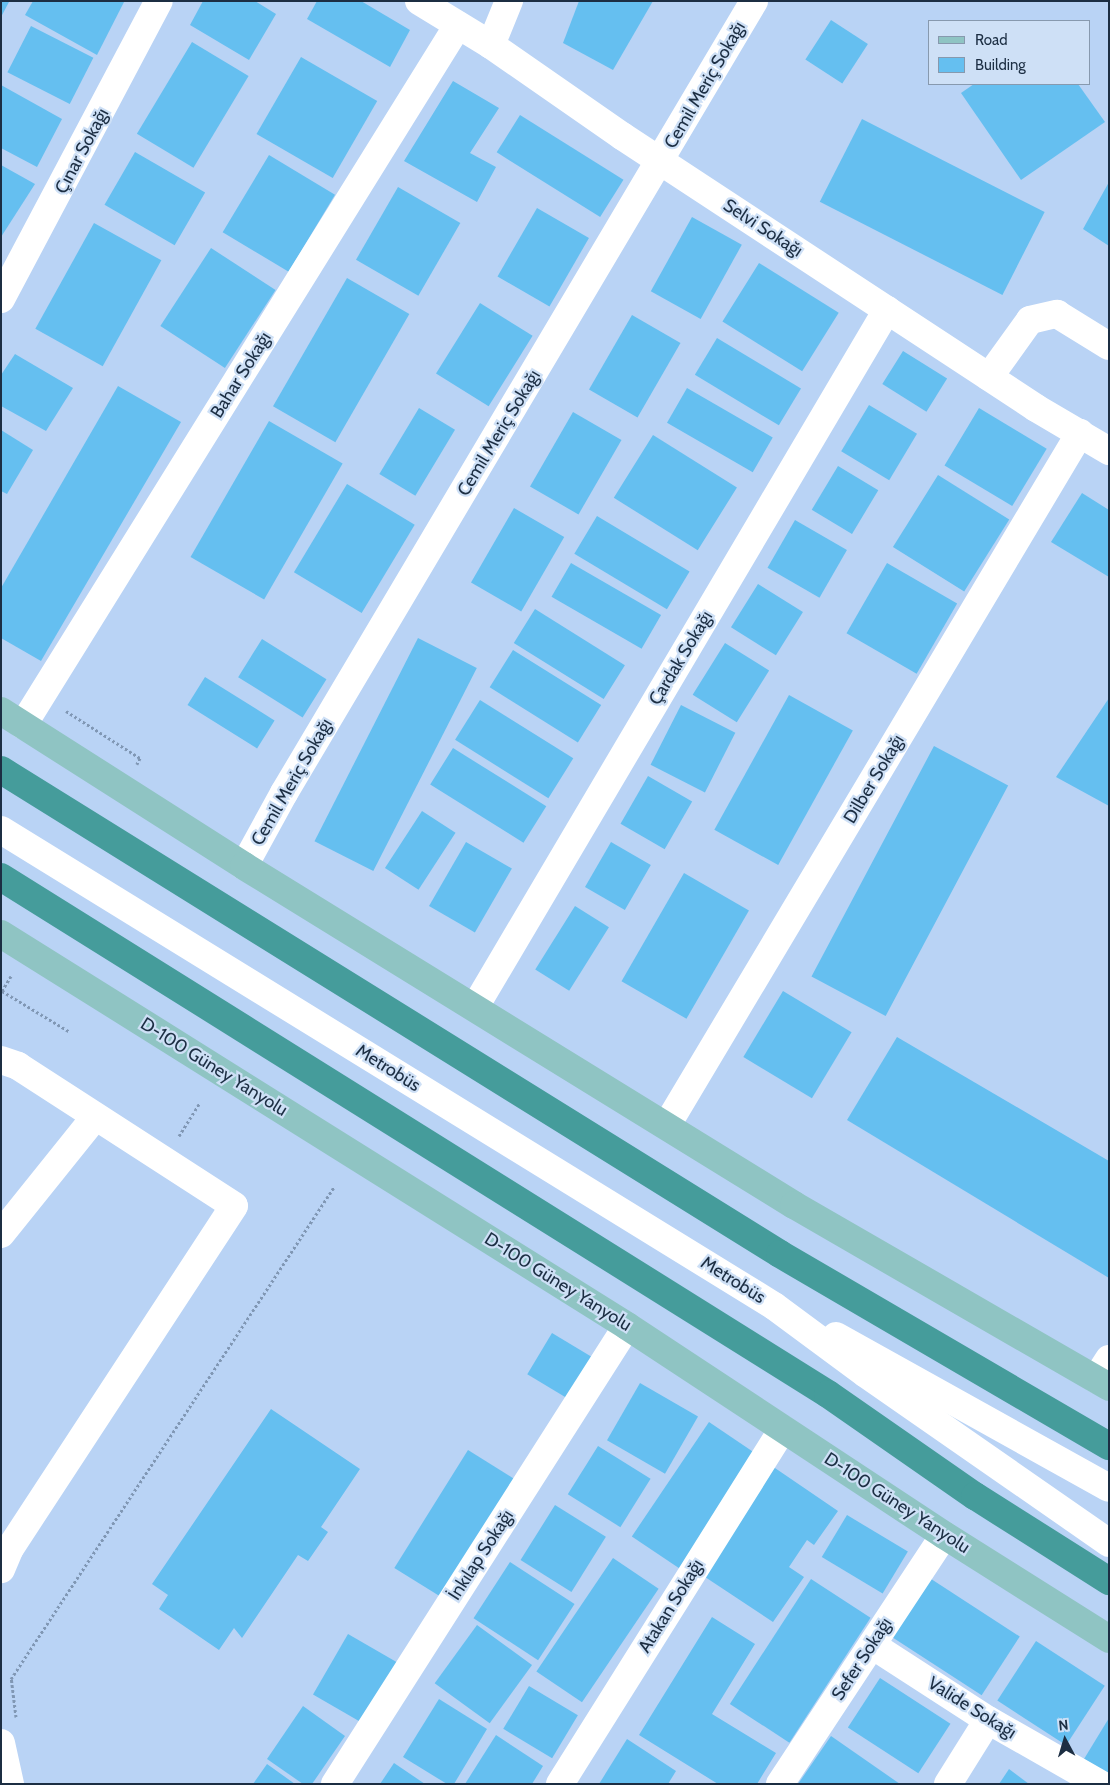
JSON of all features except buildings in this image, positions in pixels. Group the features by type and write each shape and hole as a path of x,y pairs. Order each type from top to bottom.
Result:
{"highway":[{"path":"1,770 780,1254 1109,1446"},
{"path":"1,877 819,1388 975,1496 1109,1581"}],"main road":[{"path":"12,718 244,866 928,1284 1105,1375"},
{"name":"D-100 Güney Yanyolu","path":"1,934 627,1326 944,1535 1109,1639"}],"street":[{"name":"Çınar Sokağı","path":"1,299 159,1"},
{"name":"Selvi Sokağı","path":"420,1 491,45 661,162 989,377 1109,451"},
{"path":"491,45 509,1"},
{"name":"Cemil Meriç Sokağı","path":"244,866 289,785 661,162 754,1"},
{"name":"Bahar Sokağı","path":"12,718 42,696 458,25"},
{"name":"Çardak Sokağı","path":"475,1006 887,310"},
{"path":"989,377 1030,320 1058,314 1109,346"},
{"name":"Dilber Sokağı","path":"667,1125 1080,433"},
{"name":"Metrobüs","path":"1,830 774,1306 866,1374 1109,1543"},
{"path":"1,1060 18,1066 234,1206 10,1548 1,1569"},
{"path":"1,1234 94,1117"},
{"name":"Metrobüs","path":"774,1306 876,1356 1109,1488"},
{"name":"İnkılap Sokağı","path":"335,1784 627,1326"},
{"name":"Atakan Sokağı","path":"560,1784 783,1429"},
{"name":"Sefer Sokağı","path":"780,1784 944,1535"},
{"name":"Valide Sokağı","path":"872,1645 988,1720 1100,1784"},
{"path":"948,1784 988,1720"},
{"path":"9,1735 10,1784"}],"path":[{"path":"42,696 140,758"},
{"path":"2,991 70,1032"},
{"path":"163,1161 200,1103"},
{"path":"9,1735 11,1679 334,1187"}]}
